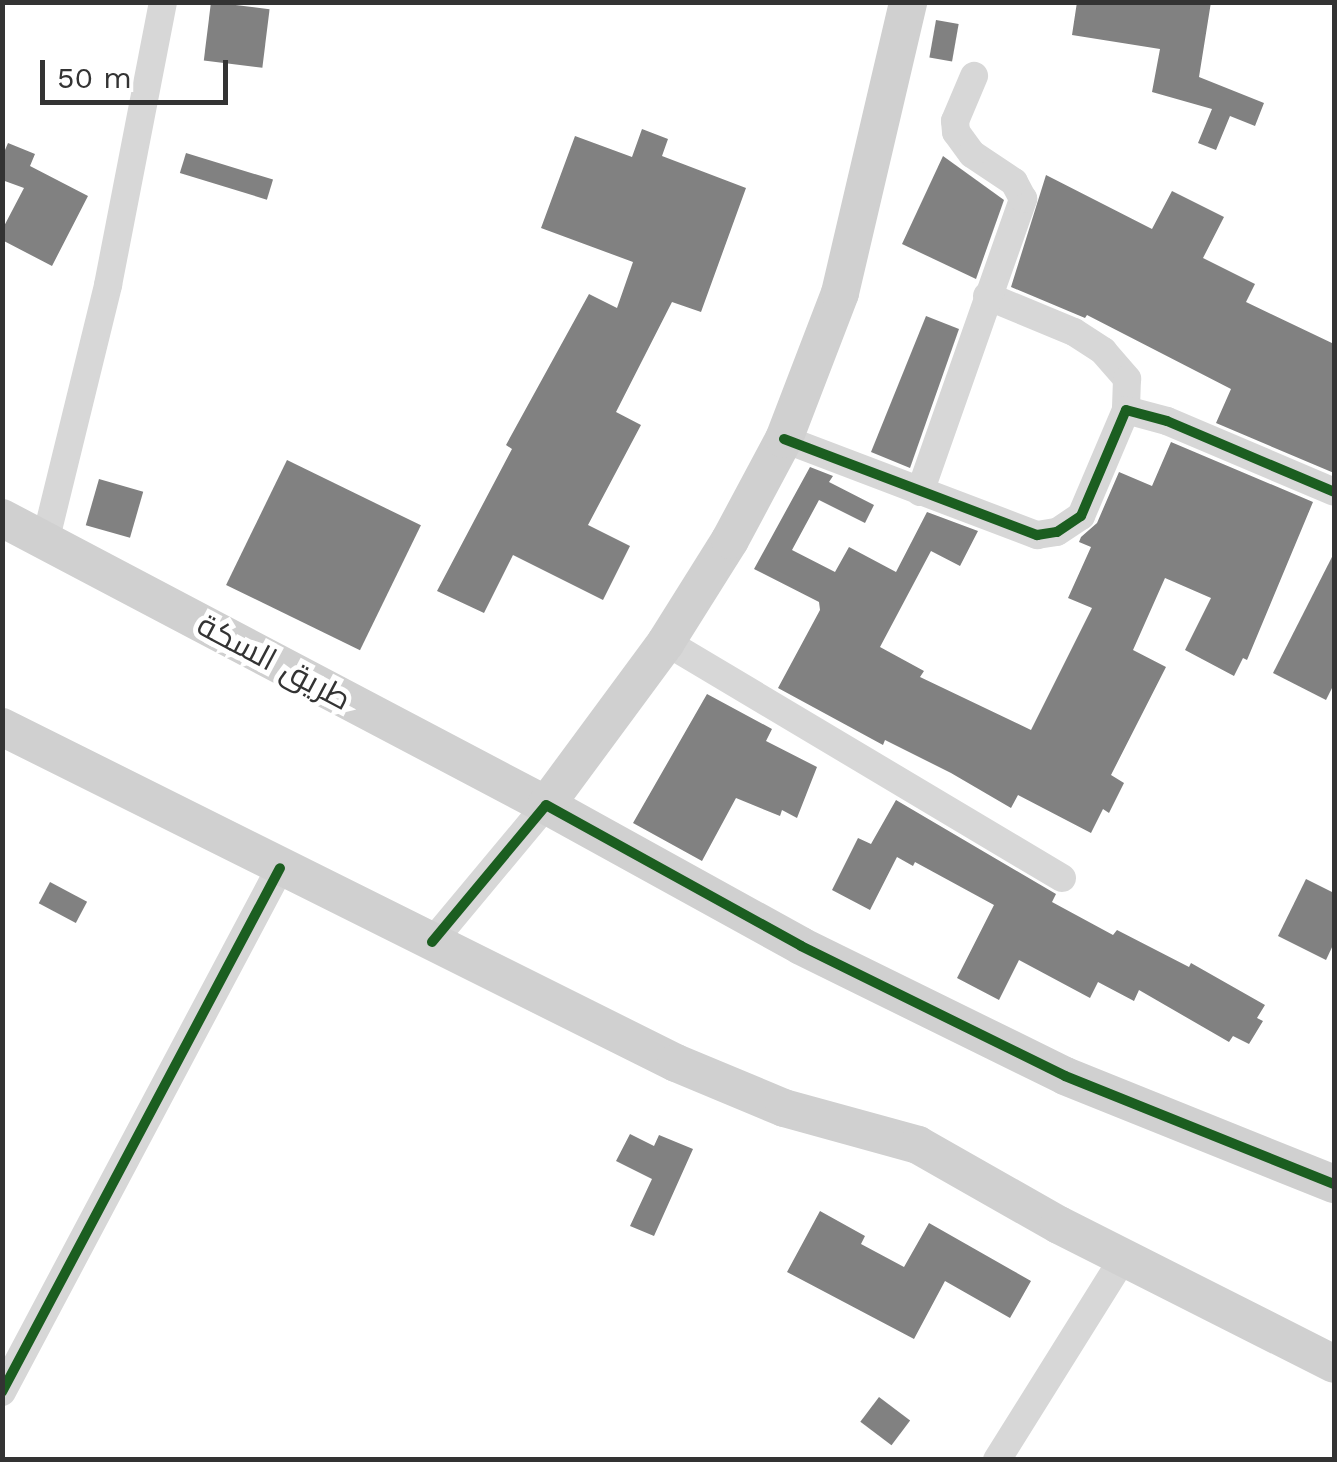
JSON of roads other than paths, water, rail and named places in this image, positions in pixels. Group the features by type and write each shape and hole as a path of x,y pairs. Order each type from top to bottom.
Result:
{"main road":[{"path":"546,805 666,642 730,540 784,439 840,292 905,3"},
{"name":"طريق السكة","path":"2,518 546,805 801,946 1065,1076 1334,1184"},
{"path":"2,727 676,1063 784,1108 918,1145 1124,1257 1334,1364"}],"street":[{"path":"46,542 100,319 163,2"},
{"path":"920,492 1023,199 1014,182 972,154 956,132 955,121 974,76"},
{"path":"784,439 1037,535 1057,532 1081,516 1126,410 1127,379 1103,351 1074,332 987,296"},
{"path":"1126,410 1167,421 1334,492"},
{"path":"666,642 1062,878"},
{"path":"432,942 546,805"},
{"path":"2,1392 280,868"},
{"path":"997,1460 1124,1257"}]}
